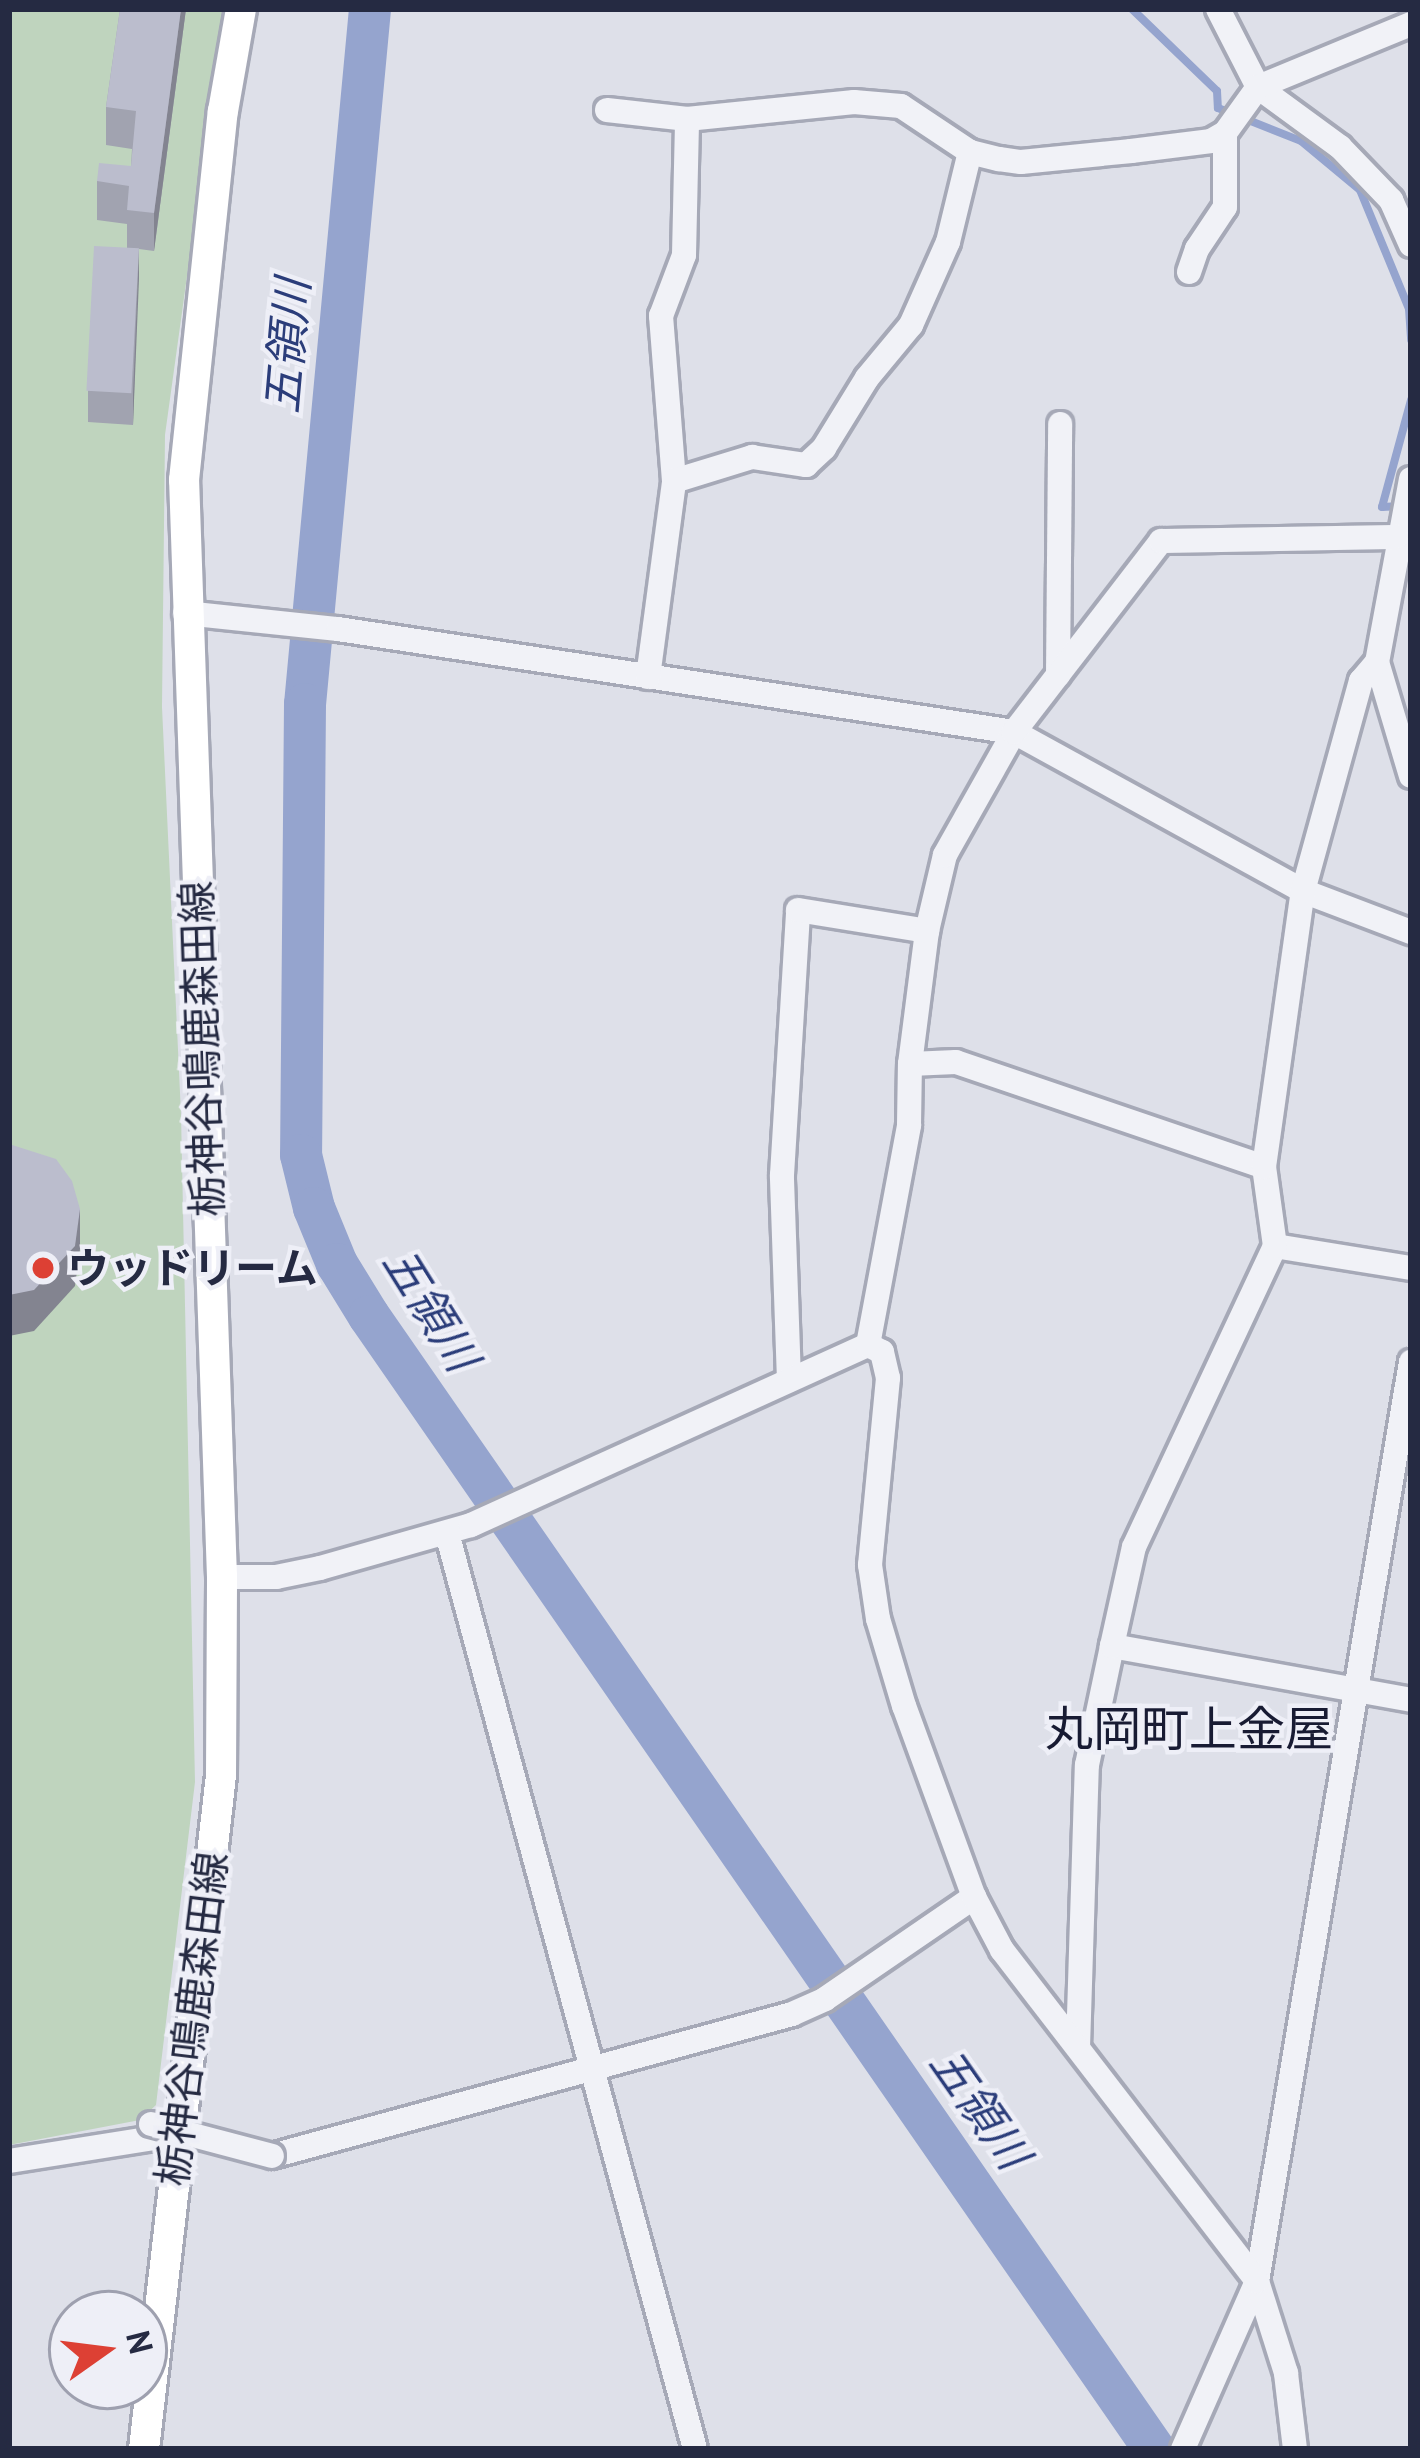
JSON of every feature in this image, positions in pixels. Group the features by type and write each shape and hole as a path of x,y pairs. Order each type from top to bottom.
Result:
{"main road":[{"name":"栃神谷鳴鹿森田線","path":"144,2449 165,2129 221,1775 222,1577 185,613 184,480 223,111 241,9"}],"street":[{"path":"1219,9 1258,87 1340,147 1366,173 1391,200 1411,245"},
{"path":"607,110 687,119 854,102 901,106 970,152 1021,162 1210,141 1225,134 1258,87 1411,24"},
{"path":"648,677 674,481 661,316 684,255 687,119"},
{"path":"1190,272 1197,248 1225,207 1225,134"},
{"path":"674,481 752,458 806,465 824,448 867,378 911,325 948,242 970,152"},
{"path":"1058,675 1060,424"},
{"path":"1411,479 1396,537 1377,662 1411,776"},
{"path":"868,1345 909,1125 910,1064 928,931 945,855 1014,732 1161,542 1396,537"},
{"path":"185,613 338,629 1014,732 1304,891 1411,932"},
{"path":"1078,2047 1087,1765 1112,1646 1134,1547 1276,1246 1264,1167 1304,891 1361,681 1377,662"},
{"path":"789,1380 782,1175 798,910 928,931"},
{"path":"910,1064 956,1062 1264,1167"},
{"path":"1276,1246 1411,1268"},
{"path":"222,1577 277,1577 320,1568 486,1519 868,1345"},
{"path":"868,1345 882,1352 888,1378 870,1565 878,1619 904,1706 974,1897 1002,1950 1257,2281 1286,2373 1295,2449"},
{"path":"1183,2449 1257,2281 1411,1362"},
{"path":"447,1533 695,2449"},
{"path":"1112,1646 1411,1700"},
{"path":"9,2161 165,2129 272,2156 589,2070 793,2014 825,1999 974,1897"}],"green space":[{"path":"9,9 224,9 165,435 162,707 181,1114 195,1782 156,2105 140,2120 9,2145"}],"building":[{"path":"120,9 181,9 154,213 127,210 129,186 97,181 99,163 131,166 136,111 106,107"},
{"path":"94,246 139,248 131,393 86,391"},
{"name":"ウッドリーム","path":"9,1144 56,1159 72,1181 80,1209 75,1246 34,1290 9,1295"}],"waterway":[{"name":"五領川","path":"370,9 305,704 301,1155 314,1208 337,1264 369,1316 1154,2449"},
{"path":"1132,9 1217,91 1218,108 1301,141 1360,190 1409,309 1411,340"},
{"path":"1401,506 1382,507 1411,400"}],"place":[{"name":"ウッドリーム","path":"43,1268"}],"district":[{"name":"丸岡町上金屋","path":"1189,1729"}]}
